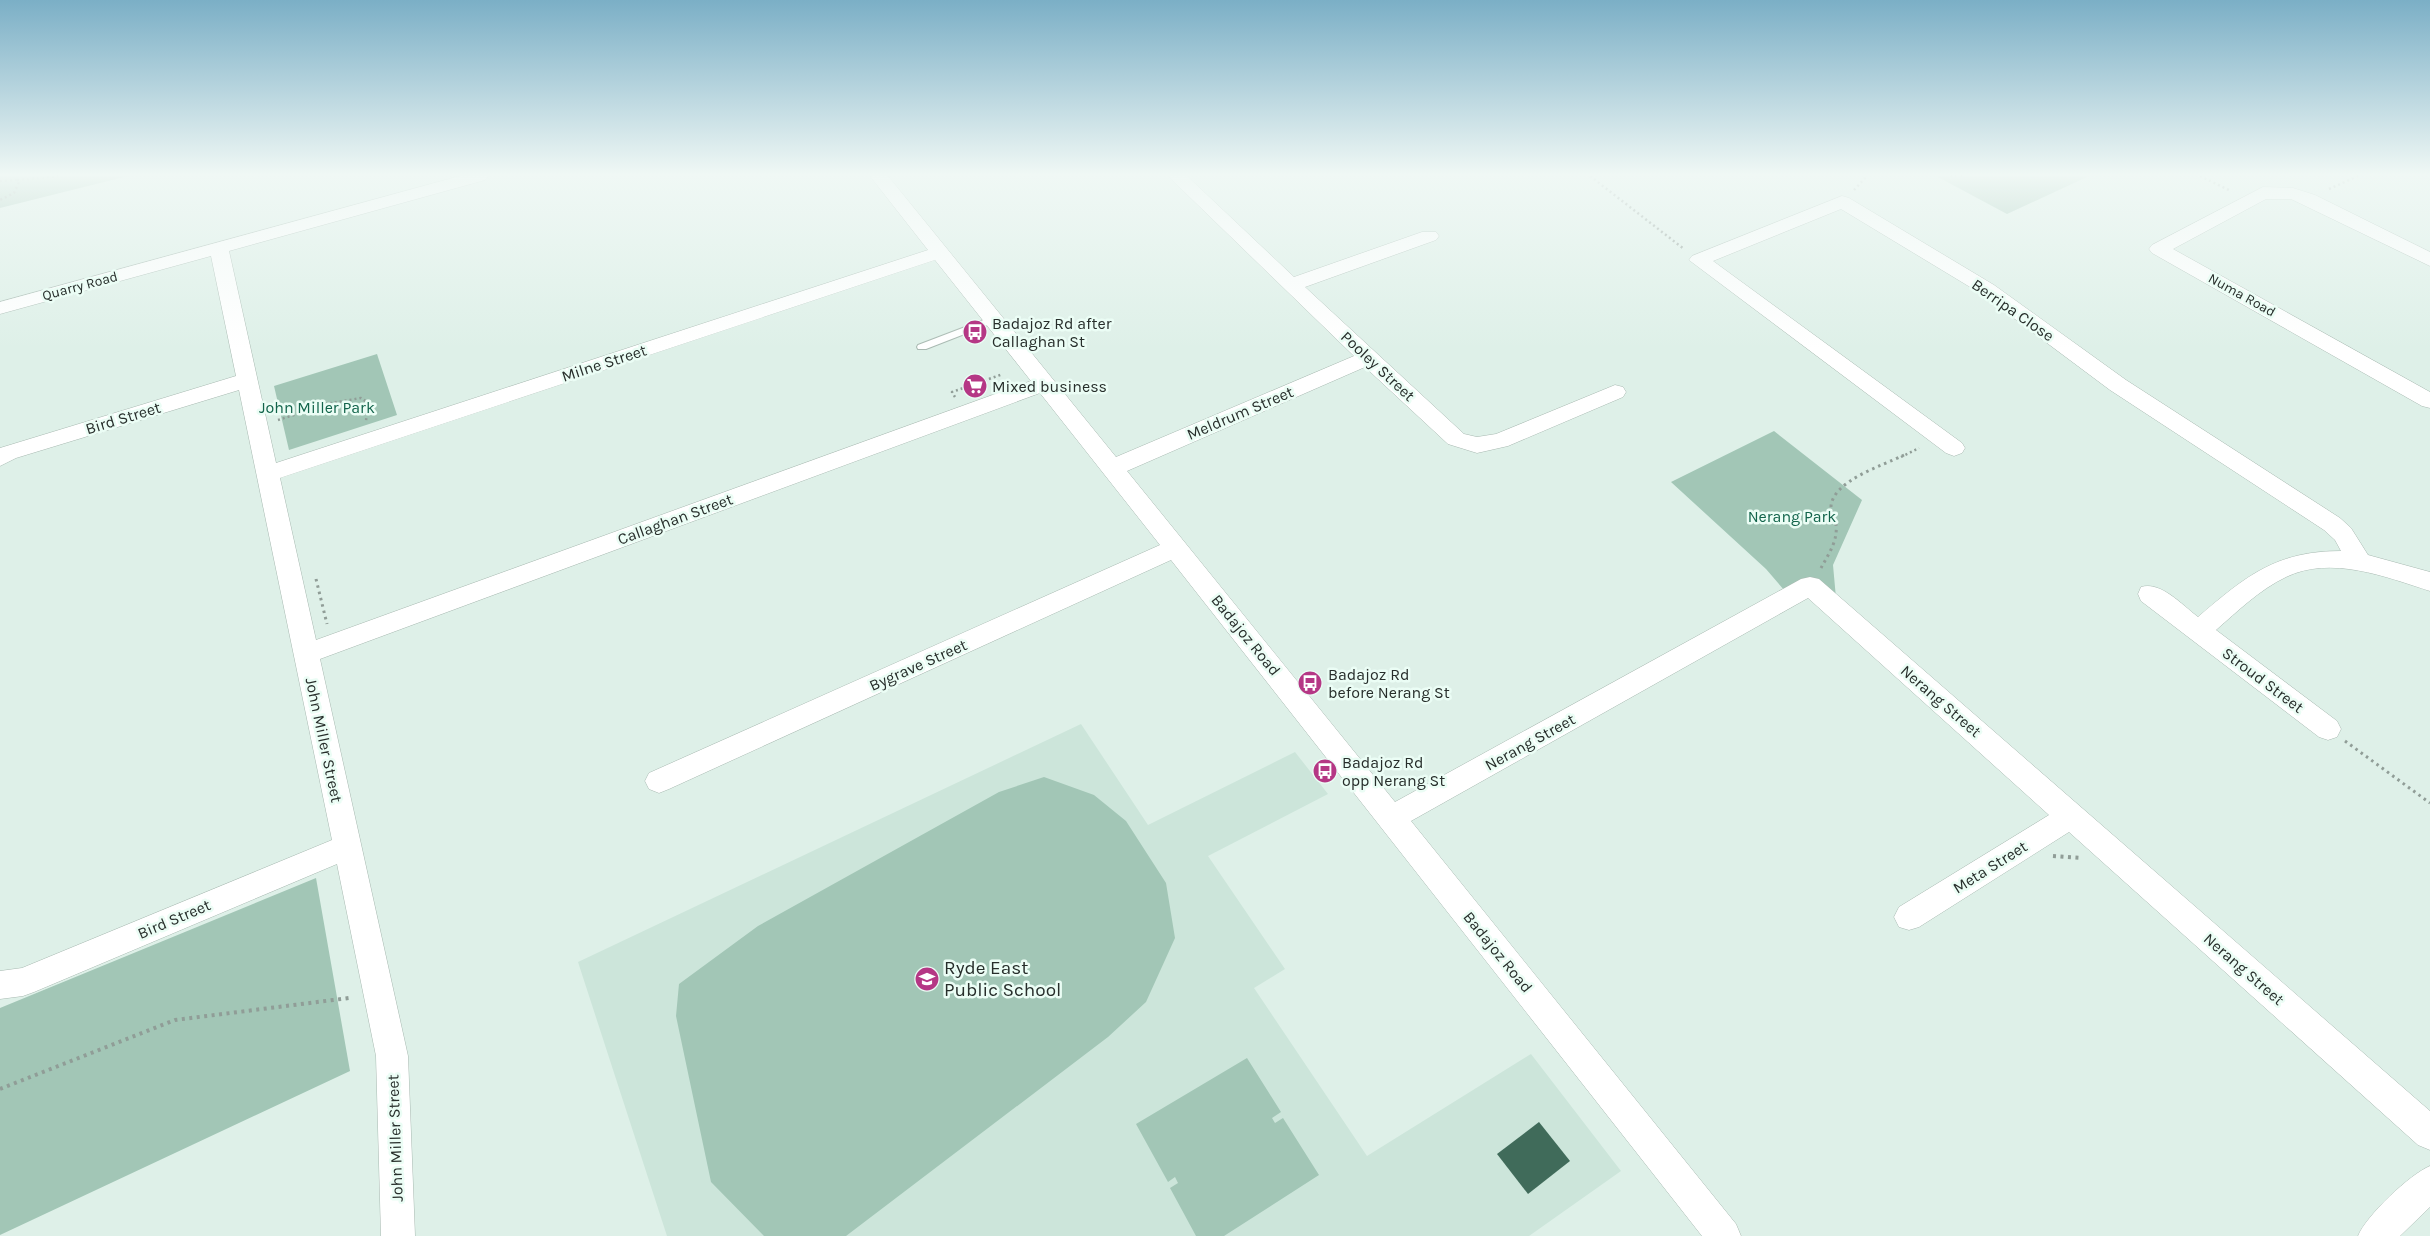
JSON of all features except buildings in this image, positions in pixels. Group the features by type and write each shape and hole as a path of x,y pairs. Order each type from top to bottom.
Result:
{"street":[{"name":"Quarry Road","path":"0,308 271,234"},
{"name":"Badajoz Road","path":"925,234 1724,1236"},
{"name":"Pooley Street","path":"1239,234 1368,358 1456,439 1477,445 1500,441 1614,392"},
{"name":"Berripa Close","path":"1699,260 1764,234"},
{"name":"Berripa Close","path":"1895,234 1987,289 2118,385 2332,524 2343,534 2361,563"},
{"name":"Numa Road","path":"2187,234 2158,249 2430,401"},
{"name":"Numa Road","path":"2377,234 2430,260"},
{"path":"1293,284 1429,236"},
{"name":"John Miller Street","path":"219,248 392,1056 398,1236"},
{"name":"Milne Street","path":"267,474 940,252"},
{"path":"1699,260 1948,443"},
{"name":"Meldrum Street","path":"1112,468 1368,358"},
{"name":"Bird Street","path":"0,458 8,453 247,380"},
{"name":"Callaghan Street","path":"305,654 1045,384"},
{"name":"Bygrave Street","path":"659,781 1176,548"},
{"path":"2198,630 2259,581 2279,570 2315,560 2331,559 2361,563 2391,569 2430,582"},
{"name":"Nerang Street","path":"1392,818 1810,586 2430,1133"},
{"name":"Stroud Street","path":"2150,594 2328,729"},
{"name":"Meta Street","path":"1909,917 2072,816"},
{"name":"Bird Street","path":"0,985 23,982 346,847"},
{"path":"2382,1234 2430,1183"}],"lane":[{"path":"922,347 994,319"}],"path":[{"path":"1665,234 1699,260"},
{"path":"278,420 294,415 308,407 360,398 367,402 366,428 369,441"},
{"path":"1810,586 1834,544 1836,526 1831,508 1835,493 1844,484 1948,443"},
{"path":"2328,729 2430,803"},
{"path":"0,1089 176,1020 350,998"}],"shaded area":[{"name":"Ryde East Public School","path":"1081,724 1148,825 1295,752 1328,794 1208,856 1285,969 1254,988 1367,1156 1531,1054 1621,1171 1529,1236 667,1236 578,962"}],"green space":[{"name":"John Miller Park","path":"377,354 397,415 289,450 274,386"},
{"name":"Nerang Park","path":"1774,431 1862,500 1833,565 1837,609 1810,586 1790,597 1766,569 1671,482"},
{"path":"1044,777 1094,795 1126,821 1166,883 1175,938 1146,1002 1108,1037 846,1236 764,1236 711,1182 676,1016 679,984 758,926 999,792"},
{"path":"316,878 350,1071 0,1235 0,1008"},
{"path":"1247,1058 1281,1112 1272,1118 1275,1123 1283,1118 1319,1175 1224,1236 1196,1236 1170,1188 1178,1183 1175,1177 1168,1182 1136,1124"}],"place":[{"name":"Badajoz Rd after Callaghan St","path":"975,332"},
{"name":"Mixed business","path":"975,386"},
{"name":"Badajoz Rd before Nerang St","path":"1310,683"},
{"name":"Badajoz Rd opp Nerang St","path":"1325,771"},
{"name":"Ryde East Public School","path":"927,979"}]}
